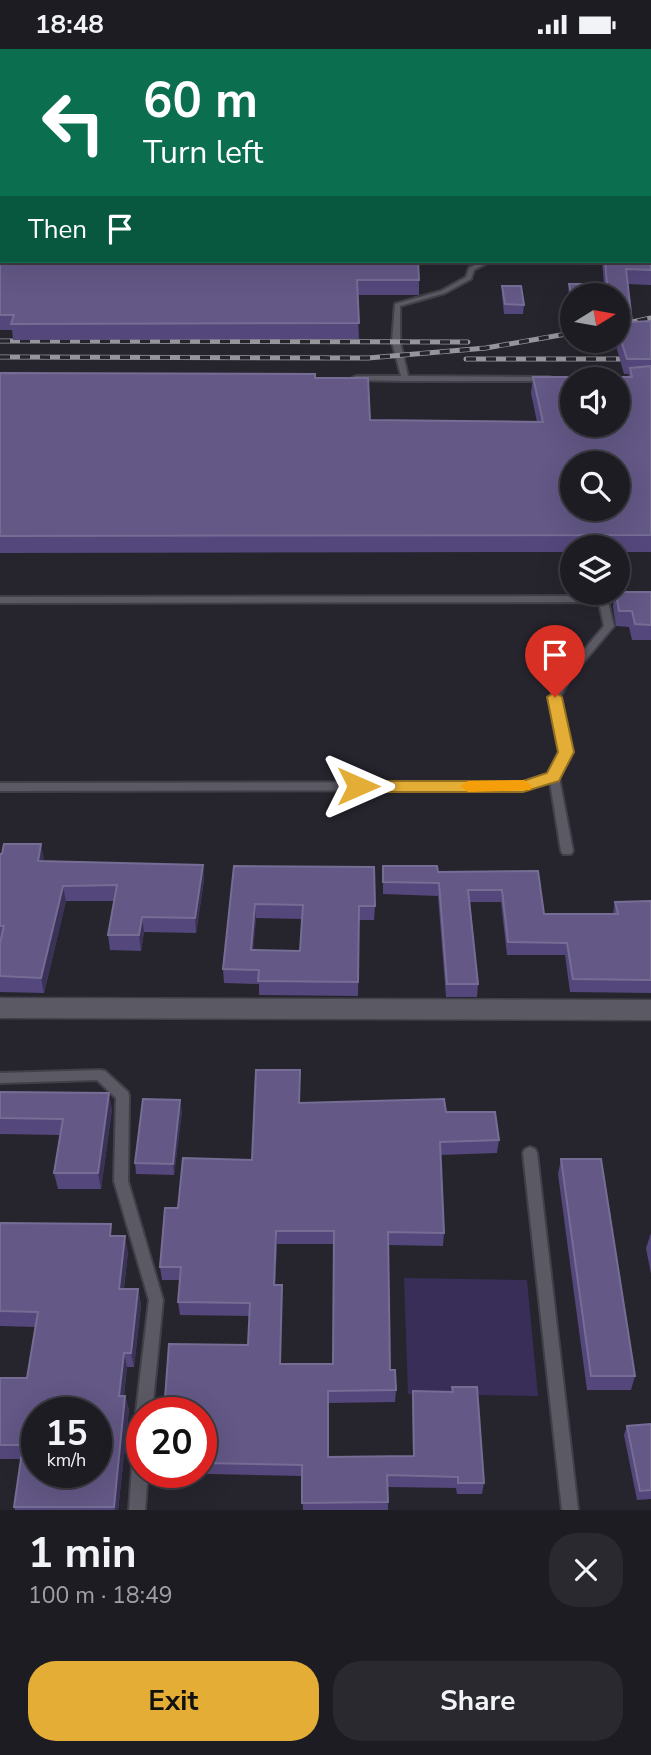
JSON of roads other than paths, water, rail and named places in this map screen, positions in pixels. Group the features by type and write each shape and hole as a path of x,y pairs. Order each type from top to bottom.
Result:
{"street":[{"path":"0,1008 651,1010"}],"lane":[{"path":"405,379 396,342 397,305 443,292 469,278 471,269 484,263"},
{"path":"349,378 555,379"},
{"path":"0,600 607,599 609,626 568,676 555,697 566,752 554,777 567,851"},
{"path":"0,787 523,786 554,777"},
{"path":"0,1078 100,1075 122,1096 121,1181 156,1300 146,1397"},
{"path":"530,1153 570,1510"},
{"path":"136,1510 138,1488"}],"railway":[{"path":"630,322 651,318"},
{"path":"0,357 368,358 486,348 560,335"},
{"path":"0,341 468,342"},
{"path":"466,359 651,359"}]}
